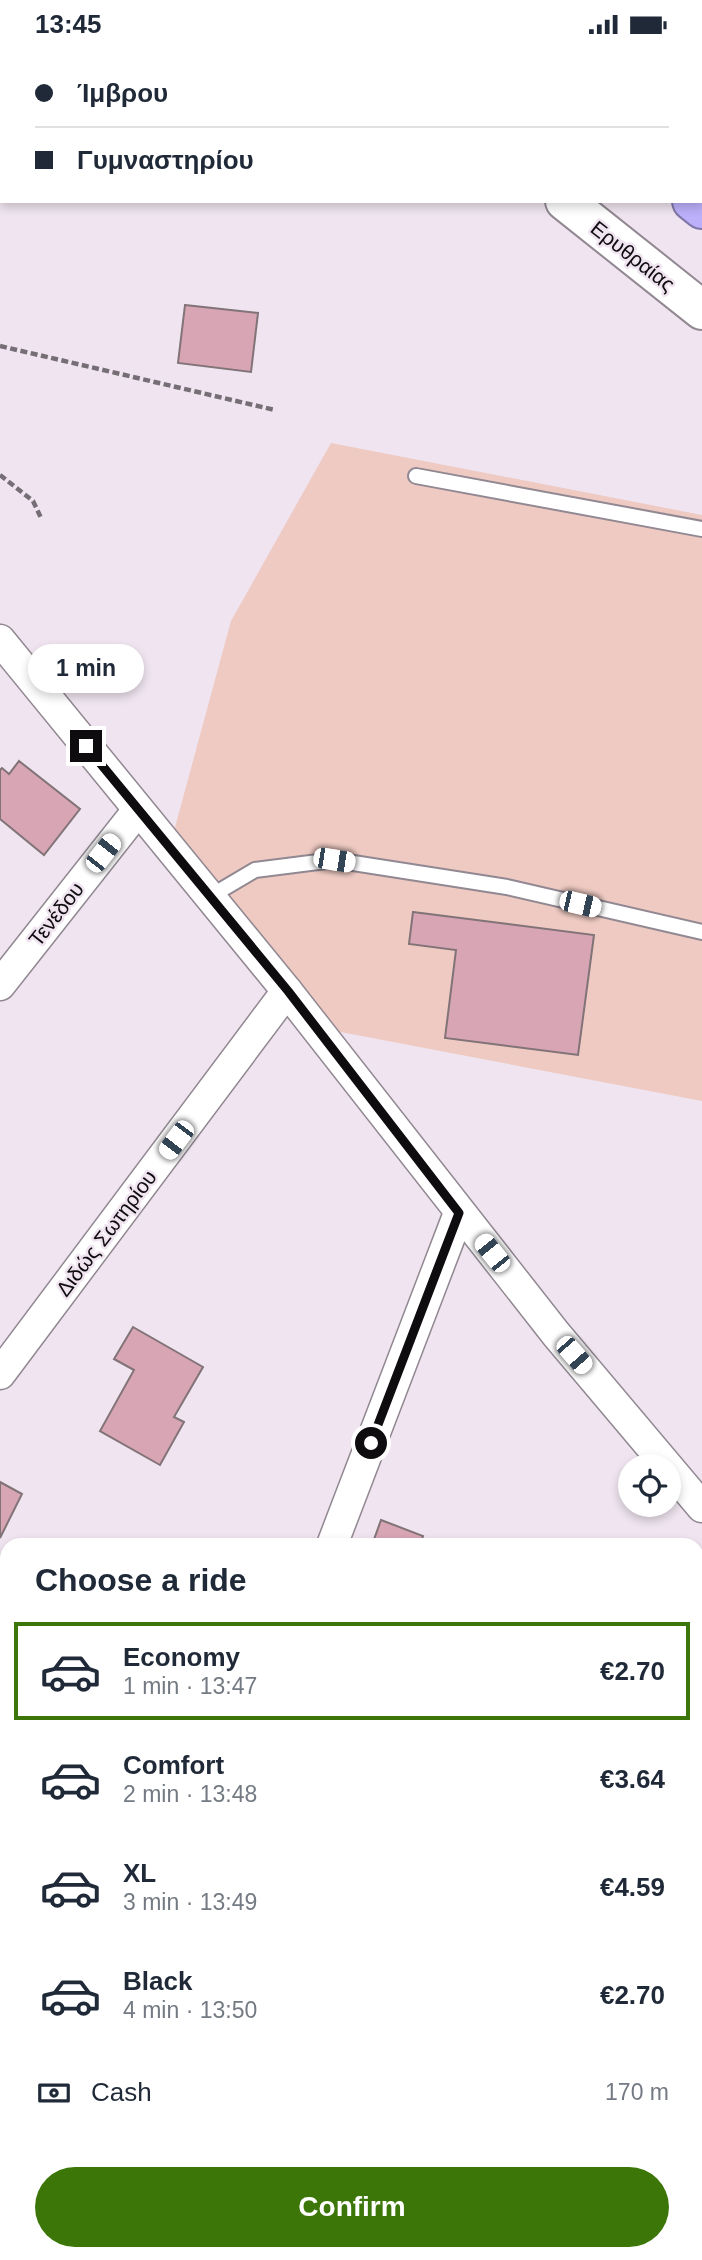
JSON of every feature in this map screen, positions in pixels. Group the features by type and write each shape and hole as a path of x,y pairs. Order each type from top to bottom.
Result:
{"main road":[{"name":"Ερυθραίας","path":"568,203 702,310"}],"street":[{"path":"0,640 288,991 556,1334 702,1507"},
{"name":"Τενέδου","path":"0,985 138,810"},
{"name":"Διδώς Σωτηρίου","path":"0,1374 288,991"},
{"path":"335,1538 459,1213"}],"lane":[{"path":"416,476 702,529"},
{"path":"211,896 255,870 334,860 507,887 702,932"}],"path":[{"path":"0,346 275,410"},
{"path":"0,475 33,501 41,520"}],"shaded area":[{"path":"331,443 702,515 702,1101 304,1025 168,853 231,621"}],"building":[{"path":"185,305 258,313 251,372 178,363"},
{"path":"19,761 80,809 44,855 0,819 0,770 2,768 9,774"},
{"path":"413,912 594,935 578,1055 445,1038 456,950 409,944"},
{"path":"133,1327 203,1367 174,1417 184,1422 160,1465 100,1431 134,1370 114,1359"},
{"path":"0,1482 22,1494 0,1538"},
{"path":"381,1520 423,1536 422,1538 375,1538"}],"route":[{"path":"86,746 288,991 459,1213 371,1443"}]}
